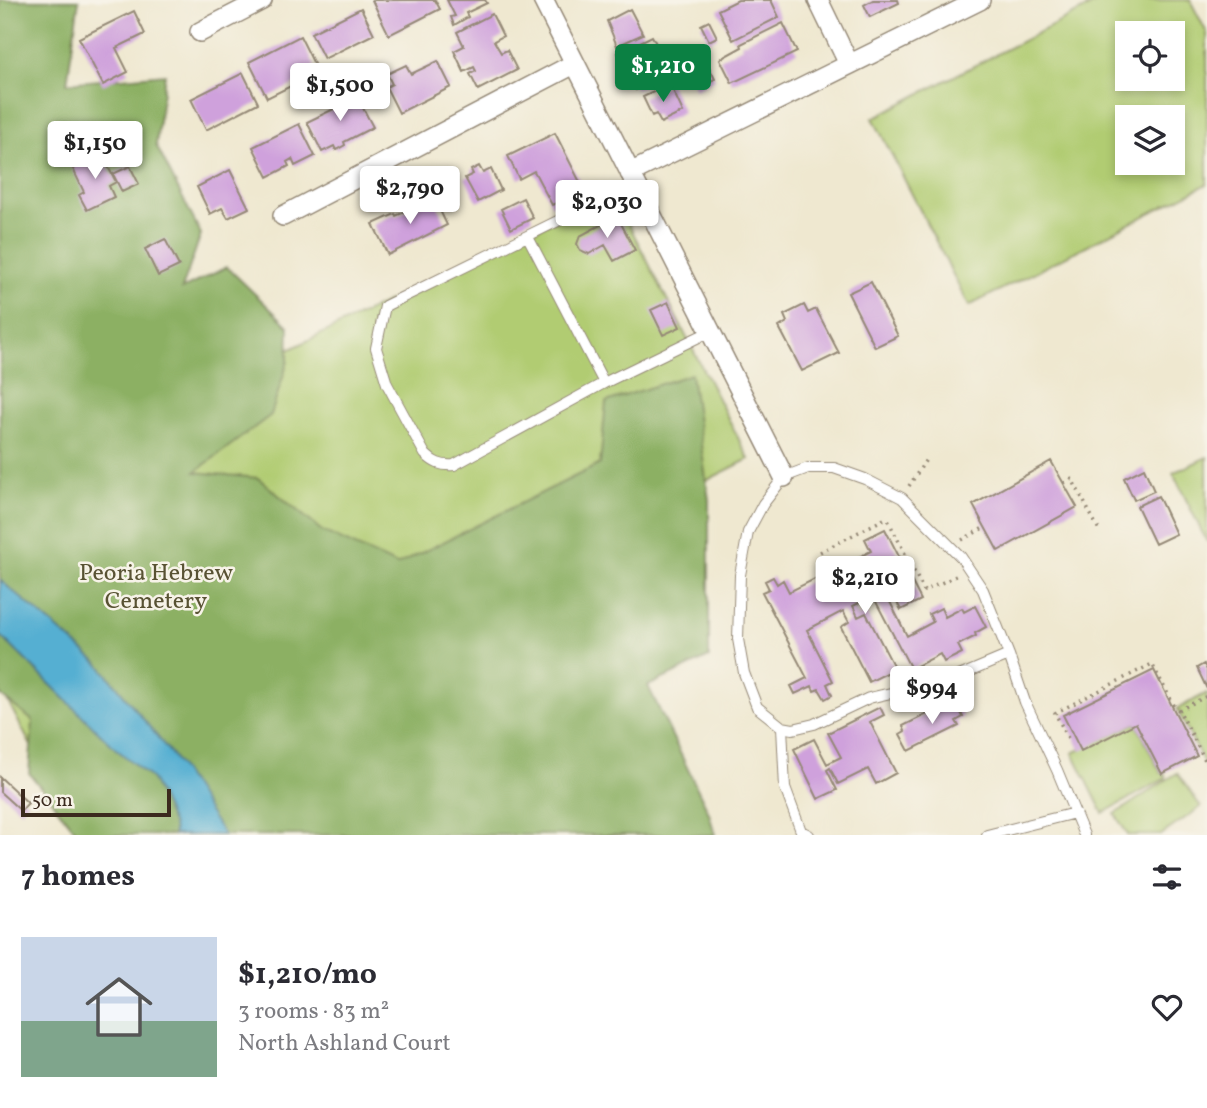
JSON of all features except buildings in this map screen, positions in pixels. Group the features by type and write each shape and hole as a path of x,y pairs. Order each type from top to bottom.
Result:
{"street":[{"path":"200,32 262,0"},
{"path":"543,0 784,477"},
{"path":"818,0 849,64"},
{"path":"633,178 849,64 981,0"},
{"path":"283,216 574,64"}],"lane":[{"path":"633,178 528,237 385,306 376,348 387,384 425,454 432,462 443,466 454,465 604,383 711,331"},
{"path":"528,237 604,383"},
{"path":"1009,654 951,679 869,698 814,724 793,729 782,727 757,707 744,673 738,639 740,575 748,532 763,504 784,477 808,468 834,468 865,479 902,498 950,546 970,569 983,590 1009,654 1024,702 1058,769 1084,835"},
{"path":"782,727 785,788 801,831 809,835"},
{"path":"987,835 1076,813"}],"path":[{"path":"1064,483 1072,479 1100,530"},
{"path":"820,552 884,519 888,520 924,591 970,569"},
{"path":"950,546 985,527"},
{"path":"1068,738 1055,713 1152,664 1207,764"},
{"path":"1179,710 1207,696"}],"green space":[{"path":"0,0 79,0 67,83 165,74 156,145 201,234 182,289 227,267 289,327 288,361 271,415 195,472 258,478 322,531 397,565 600,464 606,402 691,374 709,500 709,657 648,686 709,813 715,835 79,835 29,773 33,721 0,695"},
{"path":"1102,0 1190,0 1207,33 1207,184 969,306 873,118"},
{"name":"Peoria Hebrew Cemetery","path":"612,192 749,459 62,806 0,686 0,491"},
{"path":"1207,457 1207,542 1173,473"},
{"path":"1207,693 1207,769 1177,709"},
{"path":"1136,723 1166,778 1103,813 1073,753"},
{"path":"1177,773 1201,807 1161,835 1128,835 1115,814"}],"water":[{"path":"0,580 99,664 173,756 224,835 174,835 173,825 152,779 115,748 0,635"}]}
